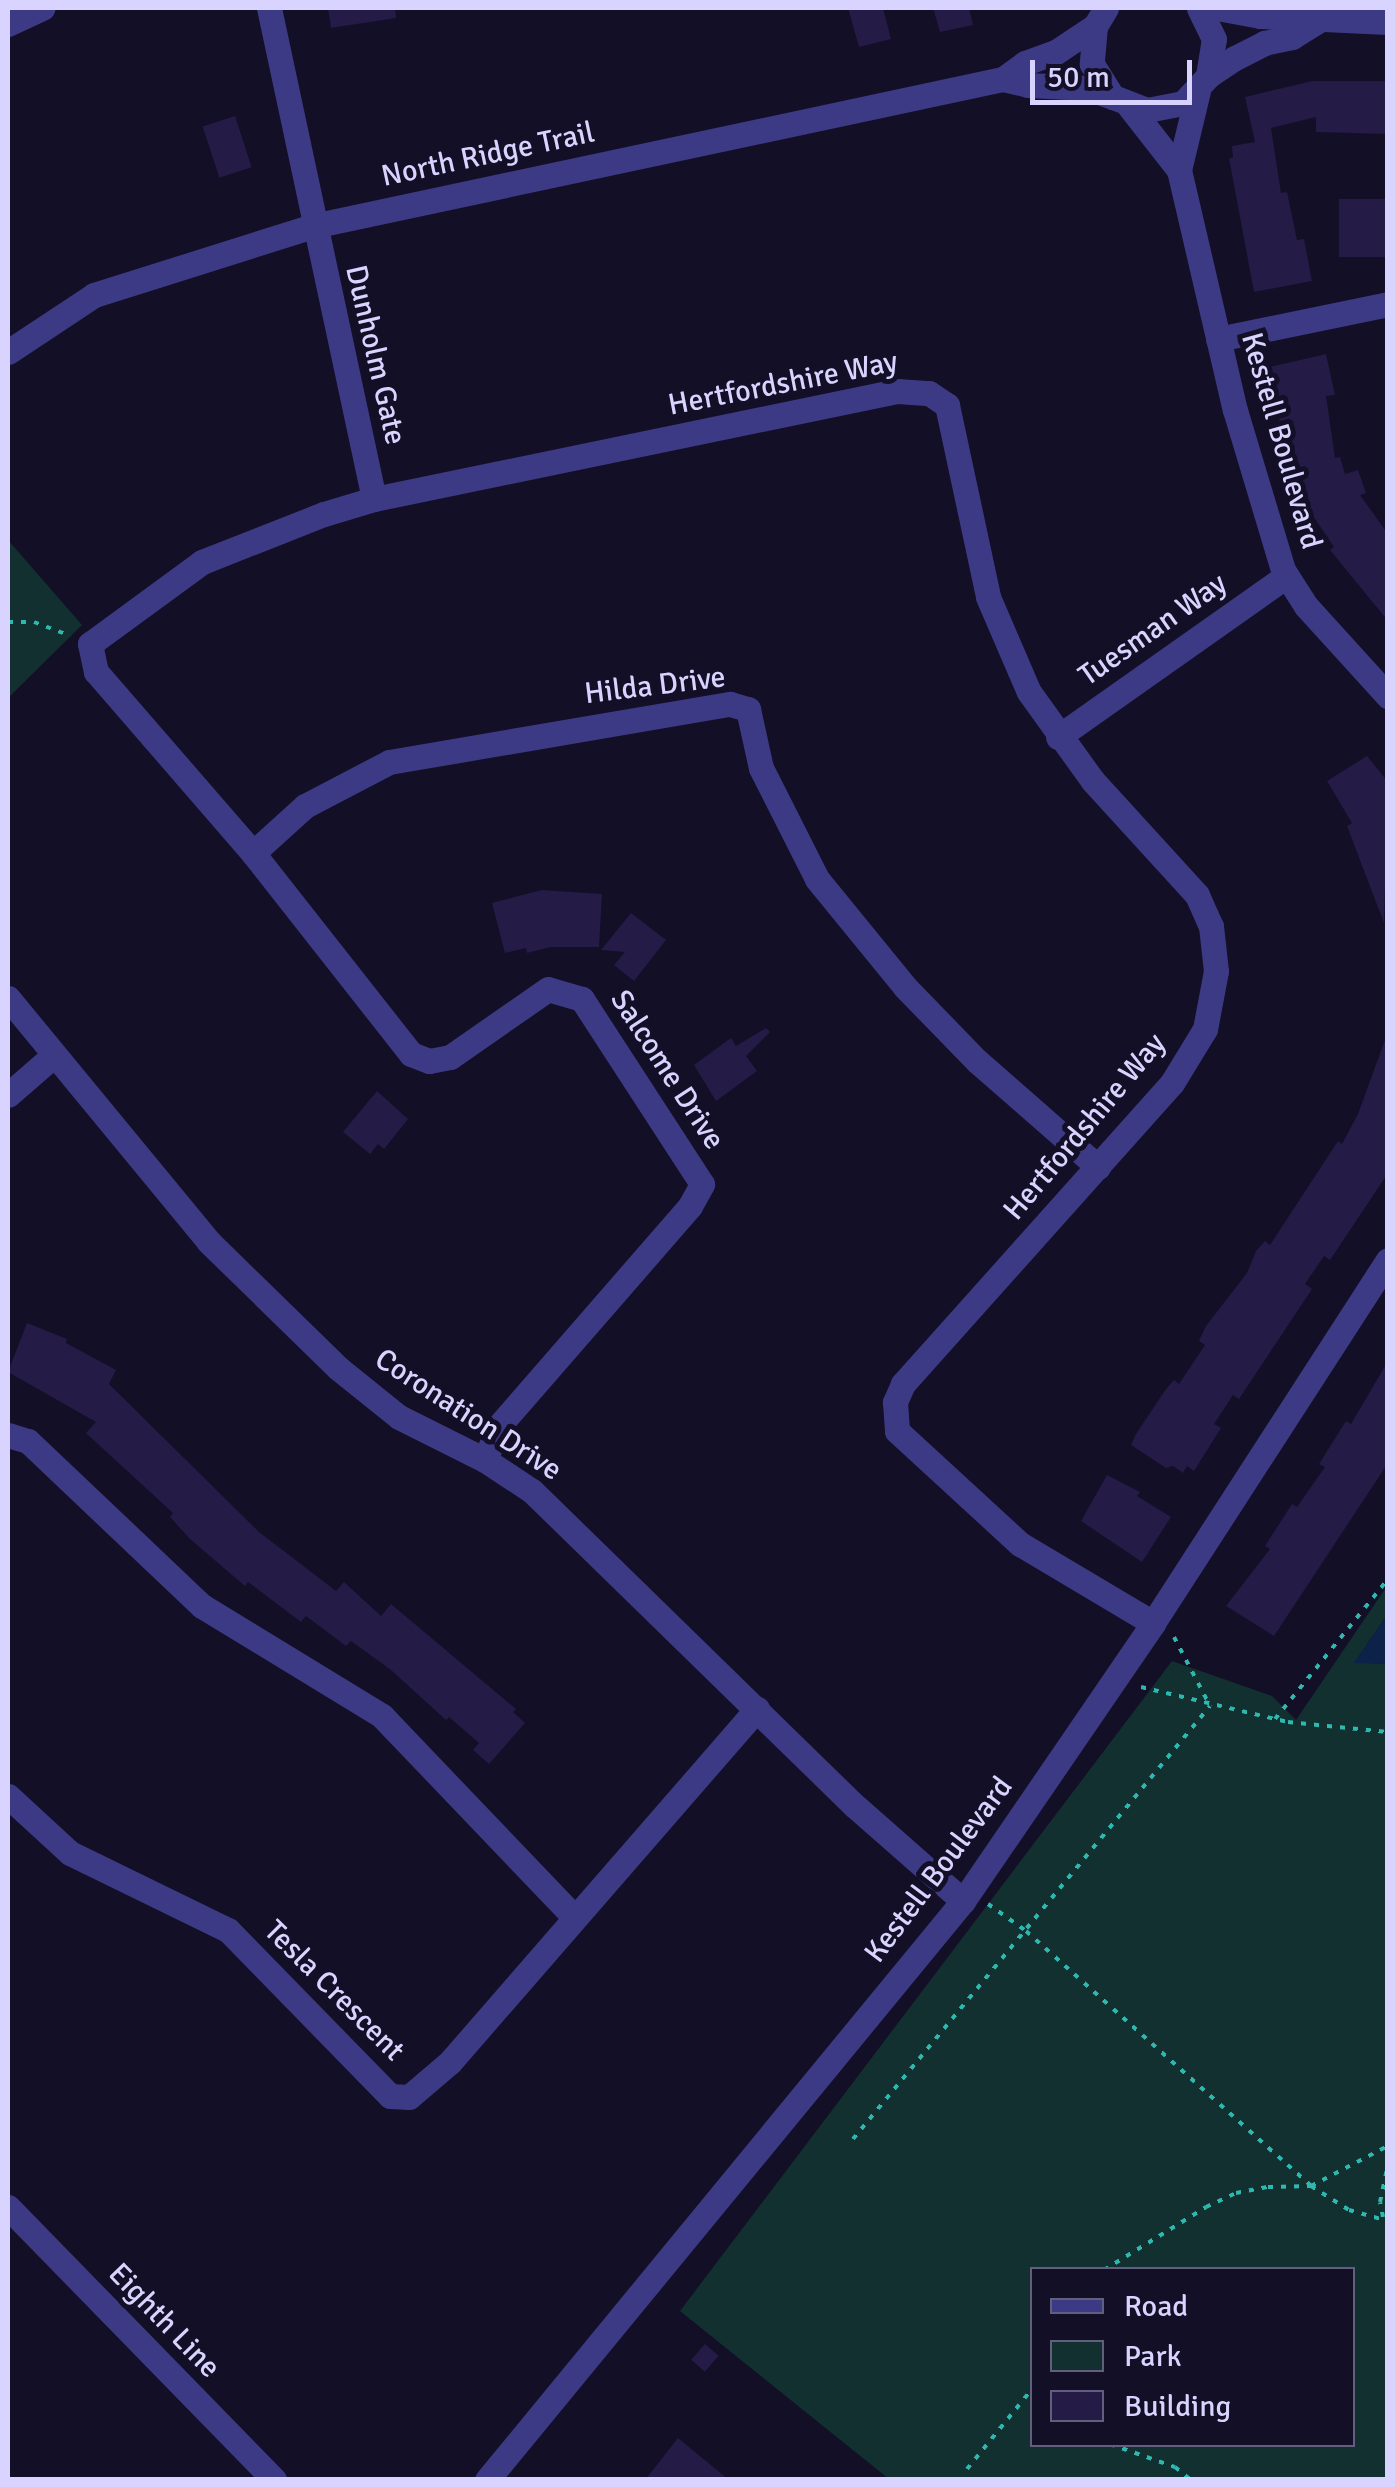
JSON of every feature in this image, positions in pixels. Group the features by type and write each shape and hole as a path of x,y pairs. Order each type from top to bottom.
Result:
{"street":[{"path":"8,24 42,8"},
{"name":"Dunholm Gate","path":"268,8 374,499"},
{"name":"Kestell Boulevard","path":"1179,170 1214,39 1199,8"},
{"path":"1217,8 1319,20 1388,22"},
{"name":"North Ridge Trail","path":"8,352 94,294 313,226 1004,79 1025,63 1056,52 1100,17"},
{"name":"Kestell Boulevard","path":"1100,17 1092,64 1179,170 1243,442 1286,576 1324,628 1388,696"},
{"path":"1203,84 1234,58 1292,37 1319,20"},
{"name":"North Ridge Trail","path":"1004,79 1028,85 1088,88 1121,101 1166,109 1203,84"},
{"path":"1218,339 1388,304"},
{"name":"Hertfordshire Way","path":"90,644 202,562 307,520 374,499 898,392 929,393 948,409 988,597 1029,692 1058,737 1197,894 1211,926 1216,970 1205,1029 1180,1070 1098,1168 903,1384 895,1402 898,1431 1020,1544 1164,1630"},
{"name":"Tuesman Way","path":"1058,737 1286,576"},
{"name":"Salcome Drive","path":"90,644 96,672 253,853 411,1054 429,1061 450,1057 548,988 582,1000 702,1184 690,1206 498,1428 485,1460"},
{"name":"Hilda Drive","path":"253,853 305,806 389,762 730,704 748,709 760,768 818,879 905,987 1098,1168"},
{"name":"Coronation Drive","path":"8,998 209,1242 338,1368 399,1417 485,1460 532,1491 584,1537 855,1806 974,1901"},
{"path":"8,1095 54,1055"},
{"name":"Kestell Boulevard","path":"487,2480 974,1901 1164,1630 1388,1260"},
{"path":"8,1434 28,1442 202,1606 382,1716 574,1917"},
{"name":"Tesla Crescent","path":"8,1796 70,1853 228,1930 390,2096 409,2097 422,2090 757,1709"},
{"name":"Eighth Line","path":"8,2207 274,2480"}],"path":[{"path":"8,622 34,622 90,644"},
{"path":"1275,1719 1388,1579"},
{"path":"1164,1630 1210,1706"},
{"path":"1141,1687 1275,1719 1386,1730"},
{"path":"854,2139 1210,1706"},
{"path":"974,1901 1026,1931 1311,2186 1349,2210 1385,2219"},
{"path":"1109,2267 1236,2193 1311,2186 1388,2146"},
{"path":"1385,2219 1380,2202 1388,2165"},
{"path":"967,2469 1030,2392"},
{"path":"1118,2447 1175,2467 1191,2480"}],"green space":[{"path":"8,540 82,625 8,698"},
{"path":"1387,1586 1387,1615 1355,1662 1388,1664 1387,2479 889,2479 680,2311 1172,1661 1272,1696 1296,1720"}],"water":[{"path":"1387,1615 1387,1664 1354,1663"}],"building":[{"path":"328,8 395,8 396,18 331,28"},
{"path":"848,8 883,8 891,39 859,47"},
{"path":"933,8 969,8 973,25 940,32"},
{"path":"1312,81 1388,81 1388,134 1316,132 1316,117 1271,128 1281,193 1287,192 1297,240 1304,239 1312,281 1254,292 1229,158 1233,158 1232,146 1255,142 1245,97"},
{"path":"235,116 252,167 219,178 203,127"},
{"path":"1339,199 1388,199 1388,257 1339,257"},
{"path":"1326,354 1335,395 1326,396 1335,458 1340,457 1345,474 1358,470 1366,493 1360,495 1388,534 1388,621 1330,550 1334,547 1309,510 1292,451 1285,452 1270,367"},
{"path":"1367,756 1388,782 1384,923 1347,826 1352,823 1327,781"},
{"path":"542,890 602,894 599,947 551,947 527,953 526,948 505,953 492,903"},
{"path":"631,913 666,940 634,981 614,965 625,952 601,950"},
{"path":"766,1028 770,1032 746,1056 757,1071 716,1101 694,1065 731,1038 736,1046"},
{"path":"1385,1040 1388,1173 1330,1260 1324,1256 1305,1284 1312,1289 1239,1399 1233,1395 1214,1424 1221,1428 1194,1471 1187,1466 1183,1473 1173,1466 1166,1468 1131,1445 1136,1434 1166,1389 1174,1380 1179,1384 1205,1345 1199,1341 1206,1326 1247,1273 1256,1251 1265,1241 1270,1245 1338,1141 1342,1144 1358,1114"},
{"path":"377,1091 408,1119 384,1149 378,1144 370,1154 343,1132"},
{"path":"27,1323 67,1339 66,1343 116,1370 109,1384 259,1532 336,1591 344,1582 381,1616 391,1604 516,1709 513,1712 525,1723 489,1764 473,1750 479,1743 449,1717 446,1720 391,1670 351,1641 346,1646 306,1616 301,1622 248,1582 245,1586 190,1539 170,1517 173,1513 86,1433 96,1422 8,1372"},
{"path":"1388,1361 1388,1463 1274,1636 1226,1606 1270,1549 1265,1546 1292,1504 1297,1507 1325,1467 1319,1464 1346,1421 1351,1424"},
{"path":"1107,1475 1140,1492 1137,1496 1171,1517 1142,1562 1081,1521"},
{"path":"705,2344 719,2356 705,2372 691,2360"},
{"path":"678,2438 729,2480 645,2480"}]}
